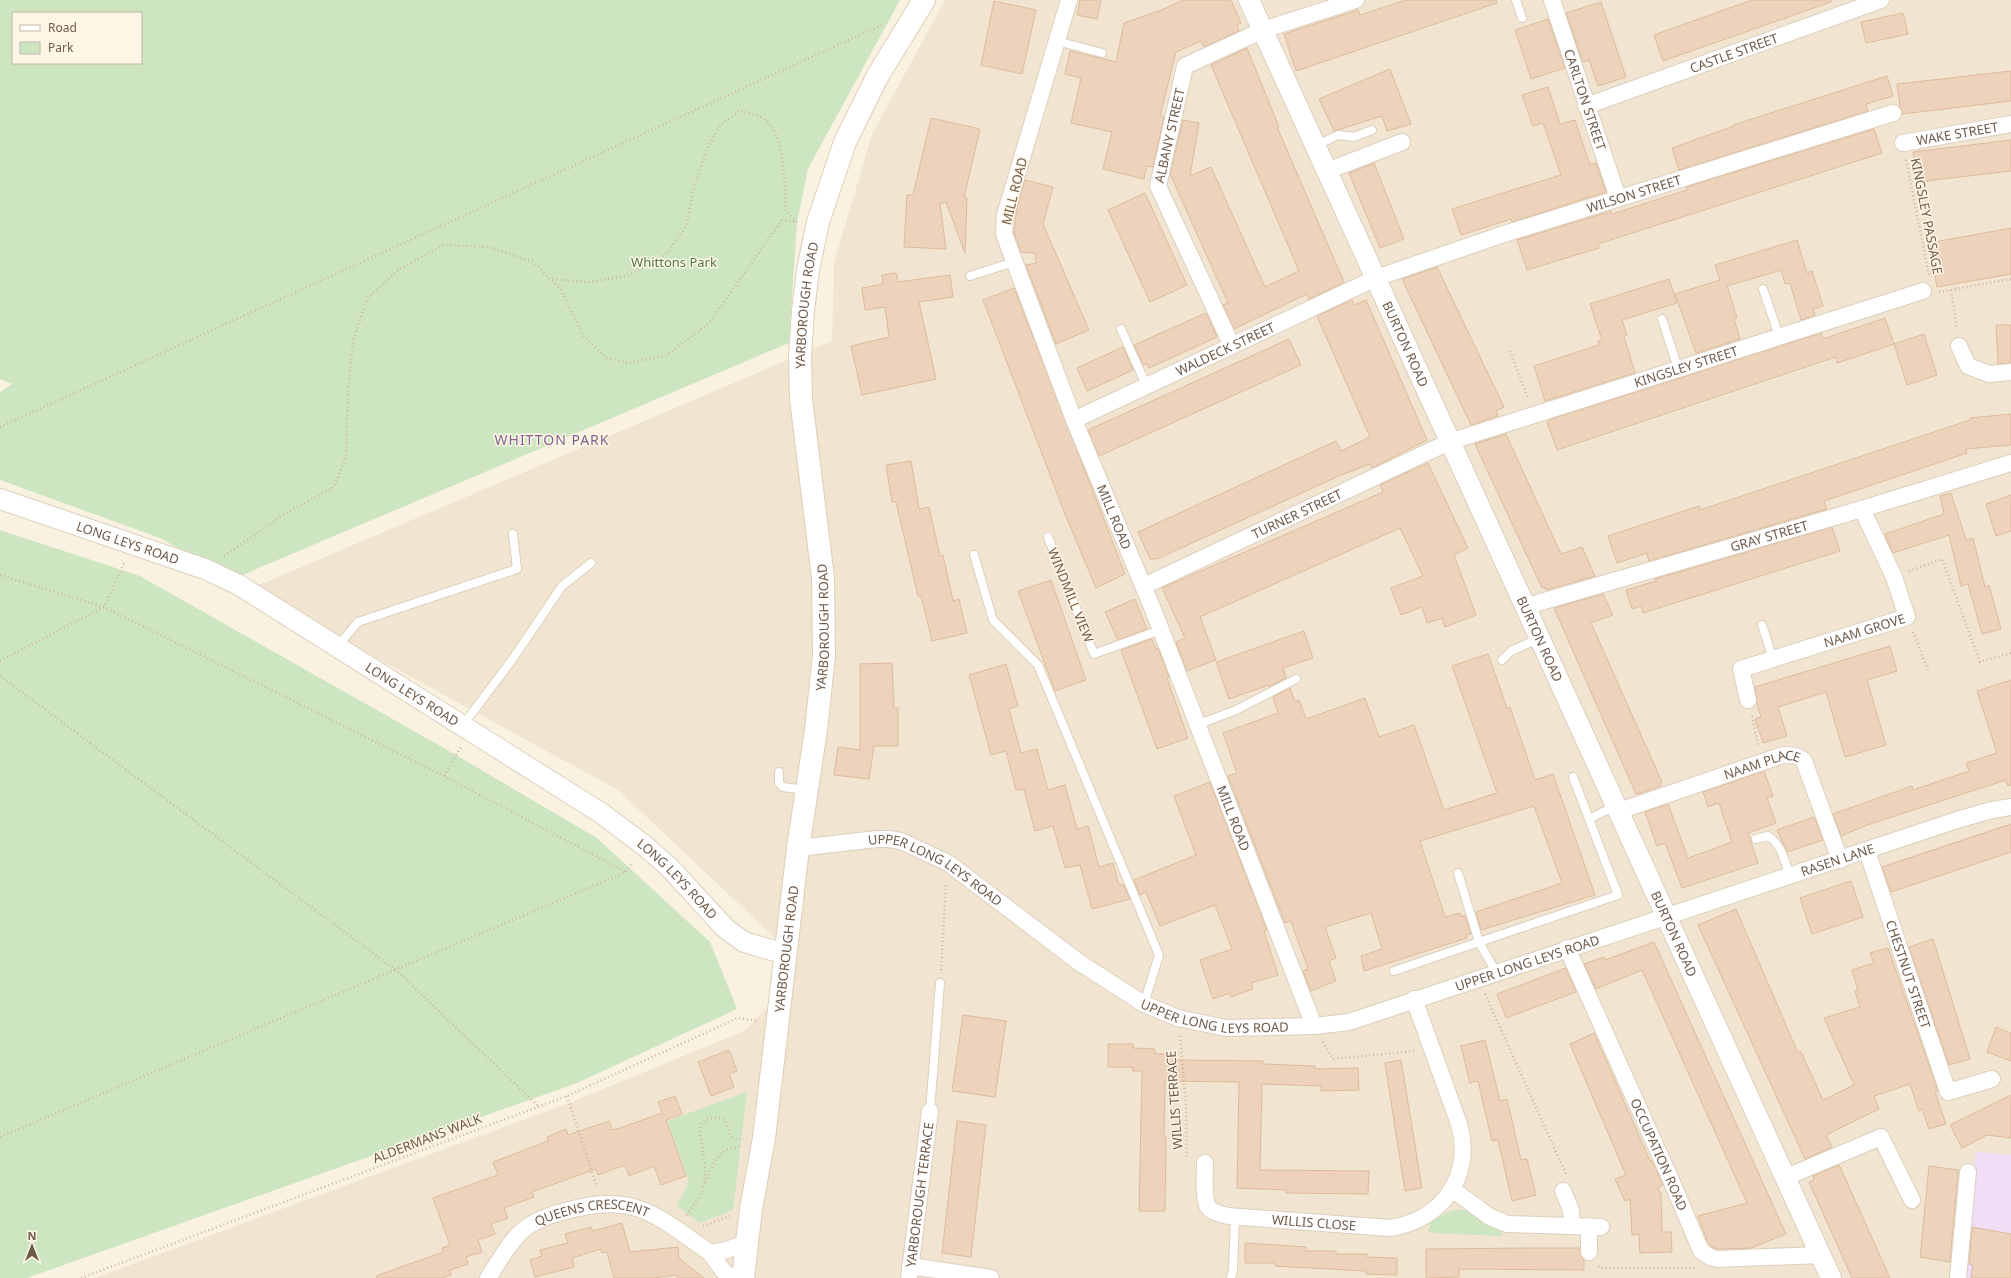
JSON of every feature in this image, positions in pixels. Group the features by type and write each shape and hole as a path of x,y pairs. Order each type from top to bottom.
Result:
{"main road":[{"name":"YARBOROUGH ROAD","path":"743,1278 751,1209 764,1138 798,848 816,730 824,655 823,578 801,399 800,357 803,310 808,270 818,222 845,142 877,77 924,0"}],"street":[{"name":"MILL ROAD","path":"1069,0 1005,215 1004,234 1074,420 1144,586 1314,1026"},
{"name":"BURTON ROAD","path":"1249,0 1449,442 1527,606 1784,1178 1831,1278"},
{"path":"1263,30 1356,0"},
{"name":"CARLTON STREET","path":"1552,0 1586,106 1618,198"},
{"name":"CASTLE STREET","path":"1586,106 1882,0"},
{"name":"ALBANY STREET","path":"1232,346 1158,186 1185,66 1263,30"},
{"name":"WILSON STREET","path":"1376,278 1501,235 1618,198 1716,170 1893,113"},
{"name":"WAKE STREET","path":"1902,143 2011,124"},
{"path":"1327,171 1402,142"},
{"name":"WALDECK STREET","path":"1074,420 1376,278"},
{"name":"KINGSLEY STREET","path":"1449,442 1779,336 1928,292"},
{"path":"1959,346 1968,366 1989,374 2011,372"},
{"name":"TURNER STREET","path":"1144,586 1449,442"},
{"name":"GRAY STREET","path":"1527,606 1862,509 2011,463"},
{"name":"LONG LEYS ROAD","path":"0,499 205,569 239,585 467,727 601,813 645,846 669,867 731,933 744,942 785,954"},
{"name":"NAAM GROVE","path":"1748,700 1741,669 1907,617 1894,577 1862,509"},
{"name":"NAAM PLACE","path":"1618,808 1783,755 1793,755 1800,757 1804,761 1840,860"},
{"name":"RASEN LANE","path":"1666,917 1790,877 1960,819 1992,810 2011,807"},
{"name":"UPPER LONG LEYS ROAD","path":"798,848 889,838 916,847 948,863 1080,963 1144,1004 1178,1018 1226,1028 1314,1026 1349,1022 1567,948 1666,917"},
{"name":"CHESTNUT STREET","path":"1867,851 1948,1092 1956,1097 1992,1079"},
{"name":"OCCUPATION ROAD","path":"1567,948 1668,1173 1701,1251 1710,1257 1717,1259 1820,1255"},
{"name":"WILLIS CLOSE","path":"1205,1163 1206,1199 1208,1208 1216,1213 1235,1216 1390,1228 1422,1219 1442,1202 1452,1189 1462,1160 1463,1142 1459,1124 1414,999"},
{"name":"YARBOROUGH TERRACE","path":"909,1272 930,1111"},
{"path":"1784,1178 1881,1137 1912,1200"},
{"path":"1958,1278 1968,1172"},
{"path":"1452,1189 1490,1217 1507,1224 1595,1227 1589,1252"},
{"path":"1563,1191 1571,1210 1572,1226"},
{"name":"QUEENS CRESCENT","path":"488,1278 518,1235 531,1225 554,1214 602,1203 625,1204 647,1212 684,1234 710,1253 716,1264 734,1278"},
{"path":"710,1253 727,1250 747,1242"},
{"path":"909,1272 990,1278"}],"lane":[{"path":"1516,0 1522,18"},
{"path":"1057,41 1102,53"},
{"path":"1315,146 1338,135 1354,137 1372,130"},
{"path":"970,276 1014,262"},
{"path":"1763,289 1779,336"},
{"path":"1662,319 1678,368"},
{"path":"1121,329 1147,387"},
{"path":"337,647 358,622 518,569 514,534"},
{"name":"WINDMILL VIEW","path":"1048,537 1094,654 1160,630"},
{"path":"974,555 993,620 1038,665 1159,955 1144,1004"},
{"path":"467,727 562,586 591,563"},
{"path":"1762,625 1773,659"},
{"path":"1502,660 1511,651 1540,637"},
{"path":"1197,725 1236,710 1296,679"},
{"path":"779,772 779,783 783,787 807,790"},
{"path":"1394,971 1618,896 1573,777"},
{"path":"1589,819 1618,808"},
{"path":"1756,839 1768,836 1772,839 1779,847 1790,877"},
{"path":"1458,873 1479,942 1496,972"},
{"path":"930,1111 940,983"},
{"path":"1231,1278 1233,1270 1235,1216"}],"path":[{"path":"0,427 889,22"},
{"path":"205,569 283,515 334,487 346,456 348,391 353,341 367,299 398,270 443,245 489,248 533,262 550,279 561,290 584,337 607,358 629,363 667,355 709,323 782,220 797,222 786,211 784,170 778,137 765,119 741,110 720,125 706,151 696,180 686,226 671,248 660,259 627,276 589,282 550,279"},
{"name":"KINGSLEY PASSAGE","path":"1902,143 1928,292 1951,290 2011,279"},
{"path":"1951,290 1959,346"},
{"path":"1510,351 1534,415"},
{"path":"0,661 104,607 133,544"},
{"path":"1894,577 1942,559 1980,662 2011,653"},
{"path":"0,575 104,607 444,776 626,872"},
{"path":"1907,617 1928,670"},
{"path":"0,676 397,971 538,1106"},
{"path":"1748,700 1759,748 1783,755"},
{"path":"444,776 467,727"},
{"path":"0,1137 397,971 626,872 645,846"},
{"path":"940,983 948,863"},
{"path":"1478,978 1570,1184 1561,1188 1563,1191"},
{"name":"ALDERMANS WALK","path":"81,1278 566,1096 738,1018 777,1024"},
{"name":"WILLIS TERRACE","path":"1178,1018 1186,1104 1187,1161 1205,1160 1205,1163"},
{"path":"1314,1026 1333,1059 1433,1049"},
{"path":"566,1096 602,1203"},
{"path":"704,1185 704,1157 700,1125 712,1117 720,1117 725,1120 730,1135"},
{"path":"684,1234 712,1165 727,1149"},
{"path":"684,1234 700,1226 751,1209"}],"shaded area":[{"path":"945,0 2011,0 2011,1278 95,1278 574,1101 744,1031 787,988 793,955 618,790 250,589 832,341 834,263 872,134"},
{"path":"1976,1152 2011,1155 2011,1278 1961,1278"}],"green space":[{"name":"Whittons Park","path":"0,0 900,0 808,169 797,222 789,343 233,579 160,538 0,480 0,392 12,384 0,379"},
{"path":"0,530 140,576 449,751 597,838 710,942 737,1009 577,1083 27,1278 0,1278"},
{"path":"747,1092 733,1210 700,1223 677,1206 689,1181 667,1121"},
{"path":"1458,1209 1472,1212 1503,1228 1502,1236 1431,1233 1428,1231 1431,1222 1448,1212"}],"building":[{"path":"1080,0 1101,0 1097,19 1077,15"},
{"path":"1183,0 1231,0 1241,23 1237,25 1239,31 1204,47 1201,41 1176,52 1160,116 1164,117 1153,167 1147,166 1144,179 1103,169 1112,132 1071,123 1081,78 1065,74 1070,51 1116,62 1124,23 1164,9"},
{"path":"1406,0 1496,0 1497,3 1296,71 1284,34 1358,10 1360,15"},
{"path":"1752,0 1831,0 1831,2 1663,61 1654,35"},
{"path":"994,1 1036,10 1022,74 981,65"},
{"path":"1601,2 1626,77 1598,86 1589,60 1583,62 1566,13"},
{"path":"1903,13 1908,34 1866,43 1861,22"},
{"path":"1548,19 1565,68 1531,79 1515,30"},
{"path":"1247,48 1279,127 1277,127 1344,282 1309,299 1307,294 1234,329 1223,305 1228,303 1170,174 1183,120 1199,123 1190,176 1211,167 1265,287 1299,271 1211,65"},
{"path":"1390,69 1411,124 1387,131 1382,116 1334,131 1319,99"},
{"path":"2011,71 2011,101 1902,114 1897,84"},
{"path":"1887,76 1893,96 1866,104 1868,111 1679,170 1672,148 1734,126 1733,125"},
{"path":"1548,87 1560,124 1575,120 1590,165 1596,163 1606,192 1512,222 1511,219 1461,235 1452,209 1561,175 1543,123 1533,126 1522,95"},
{"path":"931,118 980,129 964,197 967,198 965,253 946,202 940,204 946,249 904,247 907,195 913,195"},
{"path":"1874,129 1882,153 1598,244 1599,248 1527,270 1517,240 1611,211 1612,214 1687,190 1686,187"},
{"path":"2011,140 2011,171 1917,182 1913,152"},
{"path":"1374,163 1404,239 1380,248 1349,173"},
{"path":"1025,180 1053,187 1043,224 1089,330 1056,344 1026,265 1036,263 1035,253 1021,252 1014,233 1017,207"},
{"path":"1145,193 1187,285 1150,302 1108,210"},
{"path":"2011,228 2011,274 1937,287 1929,243"},
{"path":"1797,240 1807,273 1812,271 1823,306 1813,309 1815,315 1801,320 1790,283 1785,284 1781,270 1727,286 1737,318 1734,319 1740,339 1696,353 1675,294 1720,280 1715,265"},
{"path":"1437,267 1504,407 1496,411 1498,416 1471,425 1402,279"},
{"path":"896,273 898,282 950,275 953,297 919,302 936,379 862,395 851,346 889,337 885,307 865,310 862,288 883,284 882,275"},
{"path":"1669,279 1677,303 1622,320 1627,335 1624,336 1635,373 1545,401 1534,366 1599,345 1598,341 1602,340 1590,304"},
{"path":"1014,288 1125,574 1096,588 1065,514 983,300"},
{"path":"1352,300 1354,305 1366,300 1427,440 1372,468 1370,464 1339,476 1157,559 1150,559 1138,532 1336,441 1341,451 1370,437 1317,316"},
{"path":"1206,313 1217,337 1149,368 1147,364 1143,365 1134,345"},
{"path":"1885,318 1894,344 1837,363 1836,357 1557,450 1547,422 1551,419 1821,333 1823,339"},
{"path":"1996,325 2011,325 2011,363 1998,364"},
{"path":"1924,334 1937,375 1907,385 1894,344"},
{"path":"1289,339 1301,365 1099,456 1088,430"},
{"path":"1123,347 1133,370 1087,391 1077,368"},
{"path":"2011,414 2011,445 1966,449 1967,453 1824,501 1827,509 1649,561 1647,553 1617,563 1608,536 1699,506 1700,510 1970,420 1970,418"},
{"path":"1506,434 1561,554 1582,547 1595,576 1546,590 1545,587 1542,588 1475,444"},
{"path":"911,461 919,509 929,507 940,556 943,555 953,601 959,599 967,633 932,641 921,596 918,596 896,502 892,502 886,465"},
{"path":"1428,463 1468,548 1454,555 1476,615 1445,627 1442,618 1427,623 1422,607 1401,615 1391,588 1423,576 1400,528 1200,617 1216,660 1187,671 1176,642 1185,638 1162,588 1383,492 1380,485"},
{"path":"1951,493 1966,540 1973,538 1985,587 1989,585 2001,629 1982,634 1968,584 1961,586 1949,535 1893,553 1885,534 1944,514 1940,496"},
{"path":"2011,495 2011,531 1996,536 1986,504"},
{"path":"1832,527 1840,551 1643,613 1641,606 1632,609 1626,590 1656,581 1655,579"},
{"path":"1051,580 1086,680 1055,691 1018,591"},
{"path":"1603,594 1613,615 1591,623 1662,782 1660,783 1661,786 1638,794 1636,794 1554,608"},
{"path":"1135,599 1147,629 1118,640 1105,612"},
{"path":"1304,631 1313,658 1283,668 1286,678 1269,687 1269,685 1229,699 1216,662"},
{"path":"1152,639 1156,649 1158,648 1169,677 1167,678 1188,738 1157,749 1121,650"},
{"path":"1890,646 1897,671 1867,680 1886,745 1845,757 1826,692 1778,707 1787,736 1763,743 1755,719 1761,717 1757,704 1755,687"},
{"path":"1488,654 1507,708 1510,707 1535,780 1553,774 1595,895 1481,930 1476,912 1562,883 1534,806 1420,841 1445,917 1460,913 1461,917 1465,915 1471,934 1466,935 1467,938 1364,971 1361,956 1382,949 1371,913 1325,927 1336,958 1329,961 1336,981 1311,991 1303,971 1308,969 1291,921 1285,923 1228,776 1237,773 1223,733 1278,713 1273,697 1290,688 1295,702 1299,700 1306,719 1365,698 1379,737 1414,725 1444,810 1497,793 1452,666"},
{"path":"892,663 894,708 898,708 898,746 874,746 869,779 834,775 838,747 860,750 860,664"},
{"path":"1006,664 1018,706 1009,709 1021,753 1037,749 1048,790 1065,785 1077,829 1088,826 1099,867 1113,863 1119,885 1123,884 1130,899 1092,909 1080,865 1065,868 1053,826 1035,831 1024,789 1016,790 1006,751 991,755 969,675"},
{"path":"2011,680 2011,785 2008,786 2006,780 1867,825 1841,836 1833,814 1912,786 1913,790 1969,771 1966,763 1997,753 1977,691"},
{"path":"1764,771 1773,796 1767,798 1776,823 1748,833 1758,863 1682,888 1665,843 1657,846 1645,812 1668,804 1688,858 1732,842 1719,803 1708,807 1703,792"},
{"path":"1210,782 1267,930 1264,931 1278,975 1251,983 1253,989 1231,997 1230,993 1213,999 1200,960 1232,949 1215,905 1160,926 1146,892 1140,895 1134,880 1196,855 1174,796"},
{"path":"1814,817 1823,840 1787,852 1777,830"},
{"path":"2011,824 2011,852 1891,892 1882,867"},
{"path":"1851,881 1863,917 1812,934 1800,898"},
{"path":"1736,909 1798,1053 1801,1052 1823,1100 1854,1085 1824,1018 1860,1007 1855,991 1858,991 1852,970 1874,963 1870,953 1888,948 1938,1091 1935,1092 1946,1124 1929,1129 1922,1109 1919,1111 1910,1084 1874,1096 1879,1109 1826,1135 1832,1147 1805,1159 1698,925"},
{"path":"1933,939 1970,1059 1949,1065 1909,947"},
{"path":"1654,942 1786,1234 1751,1248 1718,1249 1712,1247 1707,1240 1698,1216 1747,1203 1642,970 1596,989 1584,964 1604,957 1605,960"},
{"path":"1566,968 1576,992 1506,1018 1497,994"},
{"path":"963,1015 1006,1021 995,1097 952,1091"},
{"path":"1996,1027 2011,1033 2011,1061 1987,1052"},
{"path":"1594,1033 1650,1161 1652,1160 1663,1185 1658,1187 1661,1194 1662,1232 1671,1232 1672,1252 1640,1253 1639,1234 1632,1235 1630,1199 1625,1201 1615,1179 1626,1175 1570,1044"},
{"path":"1485,1040 1500,1101 1507,1099 1521,1160 1527,1159 1536,1195 1512,1201 1498,1140 1492,1141 1478,1081 1470,1083 1461,1046"},
{"path":"1108,1044 1133,1044 1133,1048 1155,1049 1155,1054 1175,1054 1175,1060 1263,1061 1263,1064 1315,1066 1315,1069 1358,1068 1359,1090 1321,1091 1321,1086 1262,1084 1260,1170 1369,1171 1368,1194 1286,1193 1286,1190 1237,1188 1239,1082 1165,1081 1165,1211 1139,1211 1142,1071 1132,1071 1133,1067 1108,1067"},
{"path":"729,1050 737,1071 729,1074 734,1087 711,1096 698,1062"},
{"path":"1401,1060 1422,1188 1405,1191 1385,1063"},
{"path":"2011,1095 2011,1138 1987,1135 1962,1148 1950,1125"},
{"path":"675,1096 682,1114 666,1120 686,1176 661,1185 654,1166 629,1176 625,1165 598,1175 596,1169 532,1192 534,1197 504,1208 508,1218 491,1224 495,1234 478,1240 482,1252 466,1257 468,1264 450,1270 451,1275 443,1278 377,1278 376,1276 443,1252 442,1248 450,1245 433,1198 498,1175 493,1162 548,1141 547,1137 566,1129 568,1135 609,1121 612,1130 620,1128 662,1113 658,1102"},
{"path":"957,1121 986,1125 971,1257 942,1253"},
{"path":"1839,1165 1890,1278 1852,1278 1809,1182 1814,1180 1813,1176"},
{"path":"1929,1166 1958,1170 1950,1262 1920,1257"},
{"path":"622,1223 630,1252 678,1247 679,1258 704,1278 677,1278 677,1275 653,1278 614,1278 607,1252 602,1253 601,1249 572,1258 574,1267 535,1277 530,1260 542,1256 540,1250 568,1243 565,1234 591,1227 593,1231"},
{"path":"1972,1227 2011,1234 2011,1278 1971,1278 1973,1265 1969,1264"},
{"path":"1245,1243 1306,1247 1306,1251 1336,1251 1336,1254 1367,1254 1367,1257 1397,1258 1397,1275 1366,1274 1366,1271 1275,1266 1275,1263 1245,1263"},
{"path":"1580,1248 1581,1256 1584,1260 1584,1270 1459,1269 1459,1277 1426,1278 1426,1249"}],"district":[{"name":"WHITTON PARK","path":"552,439"}]}
